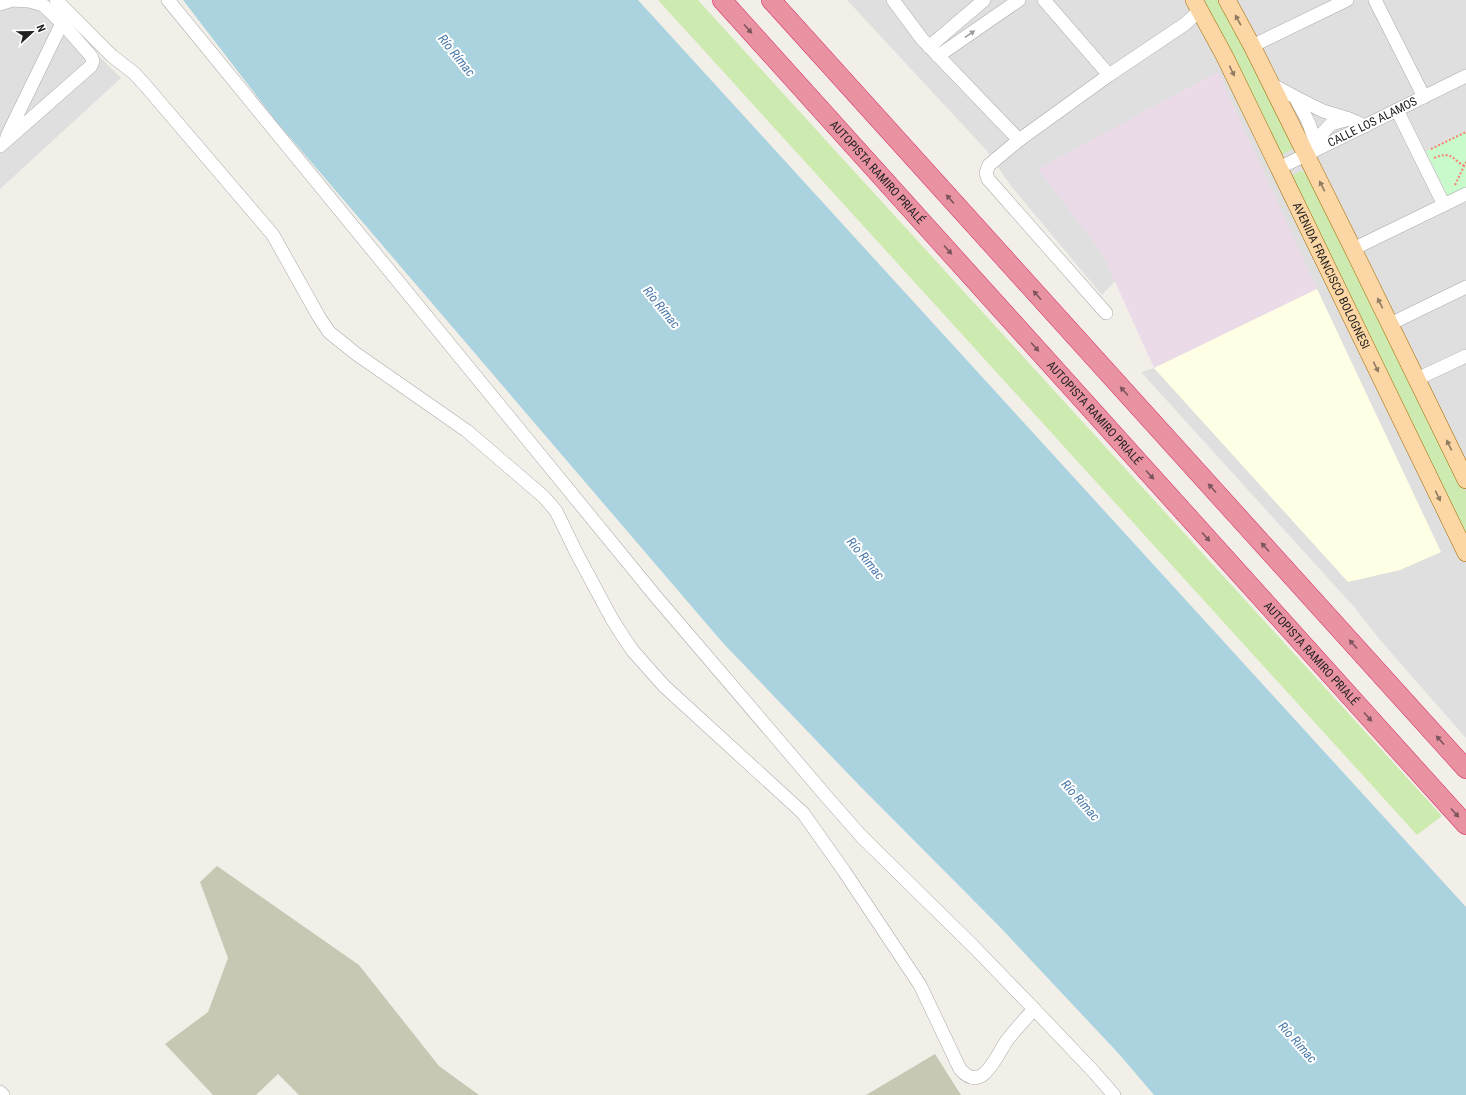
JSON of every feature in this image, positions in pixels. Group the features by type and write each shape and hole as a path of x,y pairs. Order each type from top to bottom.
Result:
{"highway":[{"name":"AUTOPISTA RAMIRO PRIALÉ","path":"722,0 1466,825"},
{"path":"771,0 1466,769"}],"main road":[{"path":"1227,0 1271,84 1313,148 1354,249 1466,480"},
{"name":"AVENIDA FRANCISCO BOLOGNESI","path":"1197,5 1225,57 1466,553"}],"street":[{"path":"0,4 12,0 29,1 43,5 62,23 91,56 93,61 92,66 2,144"},
{"path":"56,0 112,56 134,73 272,235 329,332 355,353 467,431 551,504 612,619 633,651 664,686 804,815 844,871 920,985 958,1065 965,1075 972,1078 977,1078 984,1075 995,1062 1006,1041 1034,1009"},
{"path":"168,0 657,598 820,790 861,836 973,946 1093,1071 1114,1095"},
{"path":"893,0 922,39 1019,140"},
{"path":"934,51 984,0"},
{"path":"934,51 1019,0"},
{"path":"1044,0 1109,75"},
{"path":"1252,46 1348,0"},
{"path":"1375,0 1424,97"},
{"path":"1106,313 988,179 986,173 989,165 1019,140 1109,75 1185,24 1197,5"},
{"path":"2,144 62,23"},
{"name":"CALLE LOS ALAMOS","path":"1279,168 1313,148 1365,126 1466,76"},
{"path":"1271,84 1323,111 1349,118 1365,126"},
{"path":"1295,97 1308,121 1313,148"},
{"path":"1397,110 1444,205"},
{"path":"1313,148 1331,124 1349,118"},
{"path":"1354,249 1466,194"},
{"path":"1390,324 1466,287"},
{"path":"1417,379 1466,356"},
{"path":"0,1092 3,1095"}],"path":[{"path":"1428,151 1466,132"},
{"path":"1430,155 1432,159 1446,154 1453,156 1465,166"},
{"path":"1454,186 1466,162"}],"shaded area":[{"path":"0,0 42,0 121,78 0,189"},
{"path":"847,0 1466,0 1466,738 1380,640 1355,608 1141,372 1154,368 1218,72 1039,169 1102,253 1115,281 1102,295 1011,186 987,151"},
{"path":"1218,72 1317,289 1154,368 1102,253 1038,169"},
{"path":"1317,289 1441,552 1400,570 1348,582 1154,368"},
{"path":"217,866 359,965 439,1066 479,1095 299,1095 278,1074 256,1095 213,1095 165,1044 208,1012 228,958 200,882"},
{"path":"935,1054 961,1095 866,1095"}],"green space":[{"path":"658,0 698,0 1442,816 1417,835"},
{"path":"1200,0 1221,0 1296,143 1293,149 1283,154 1276,149"},
{"path":"1466,131 1466,188 1448,197 1426,151"},
{"path":"1301,171 1310,173 1466,492 1466,545 1291,176"}],"water":[{"name":"Río Rímac","path":"183,0 638,0 1466,907 1466,1095 1154,1095 1119,1054 999,926 855,781 723,643 276,121"}]}
